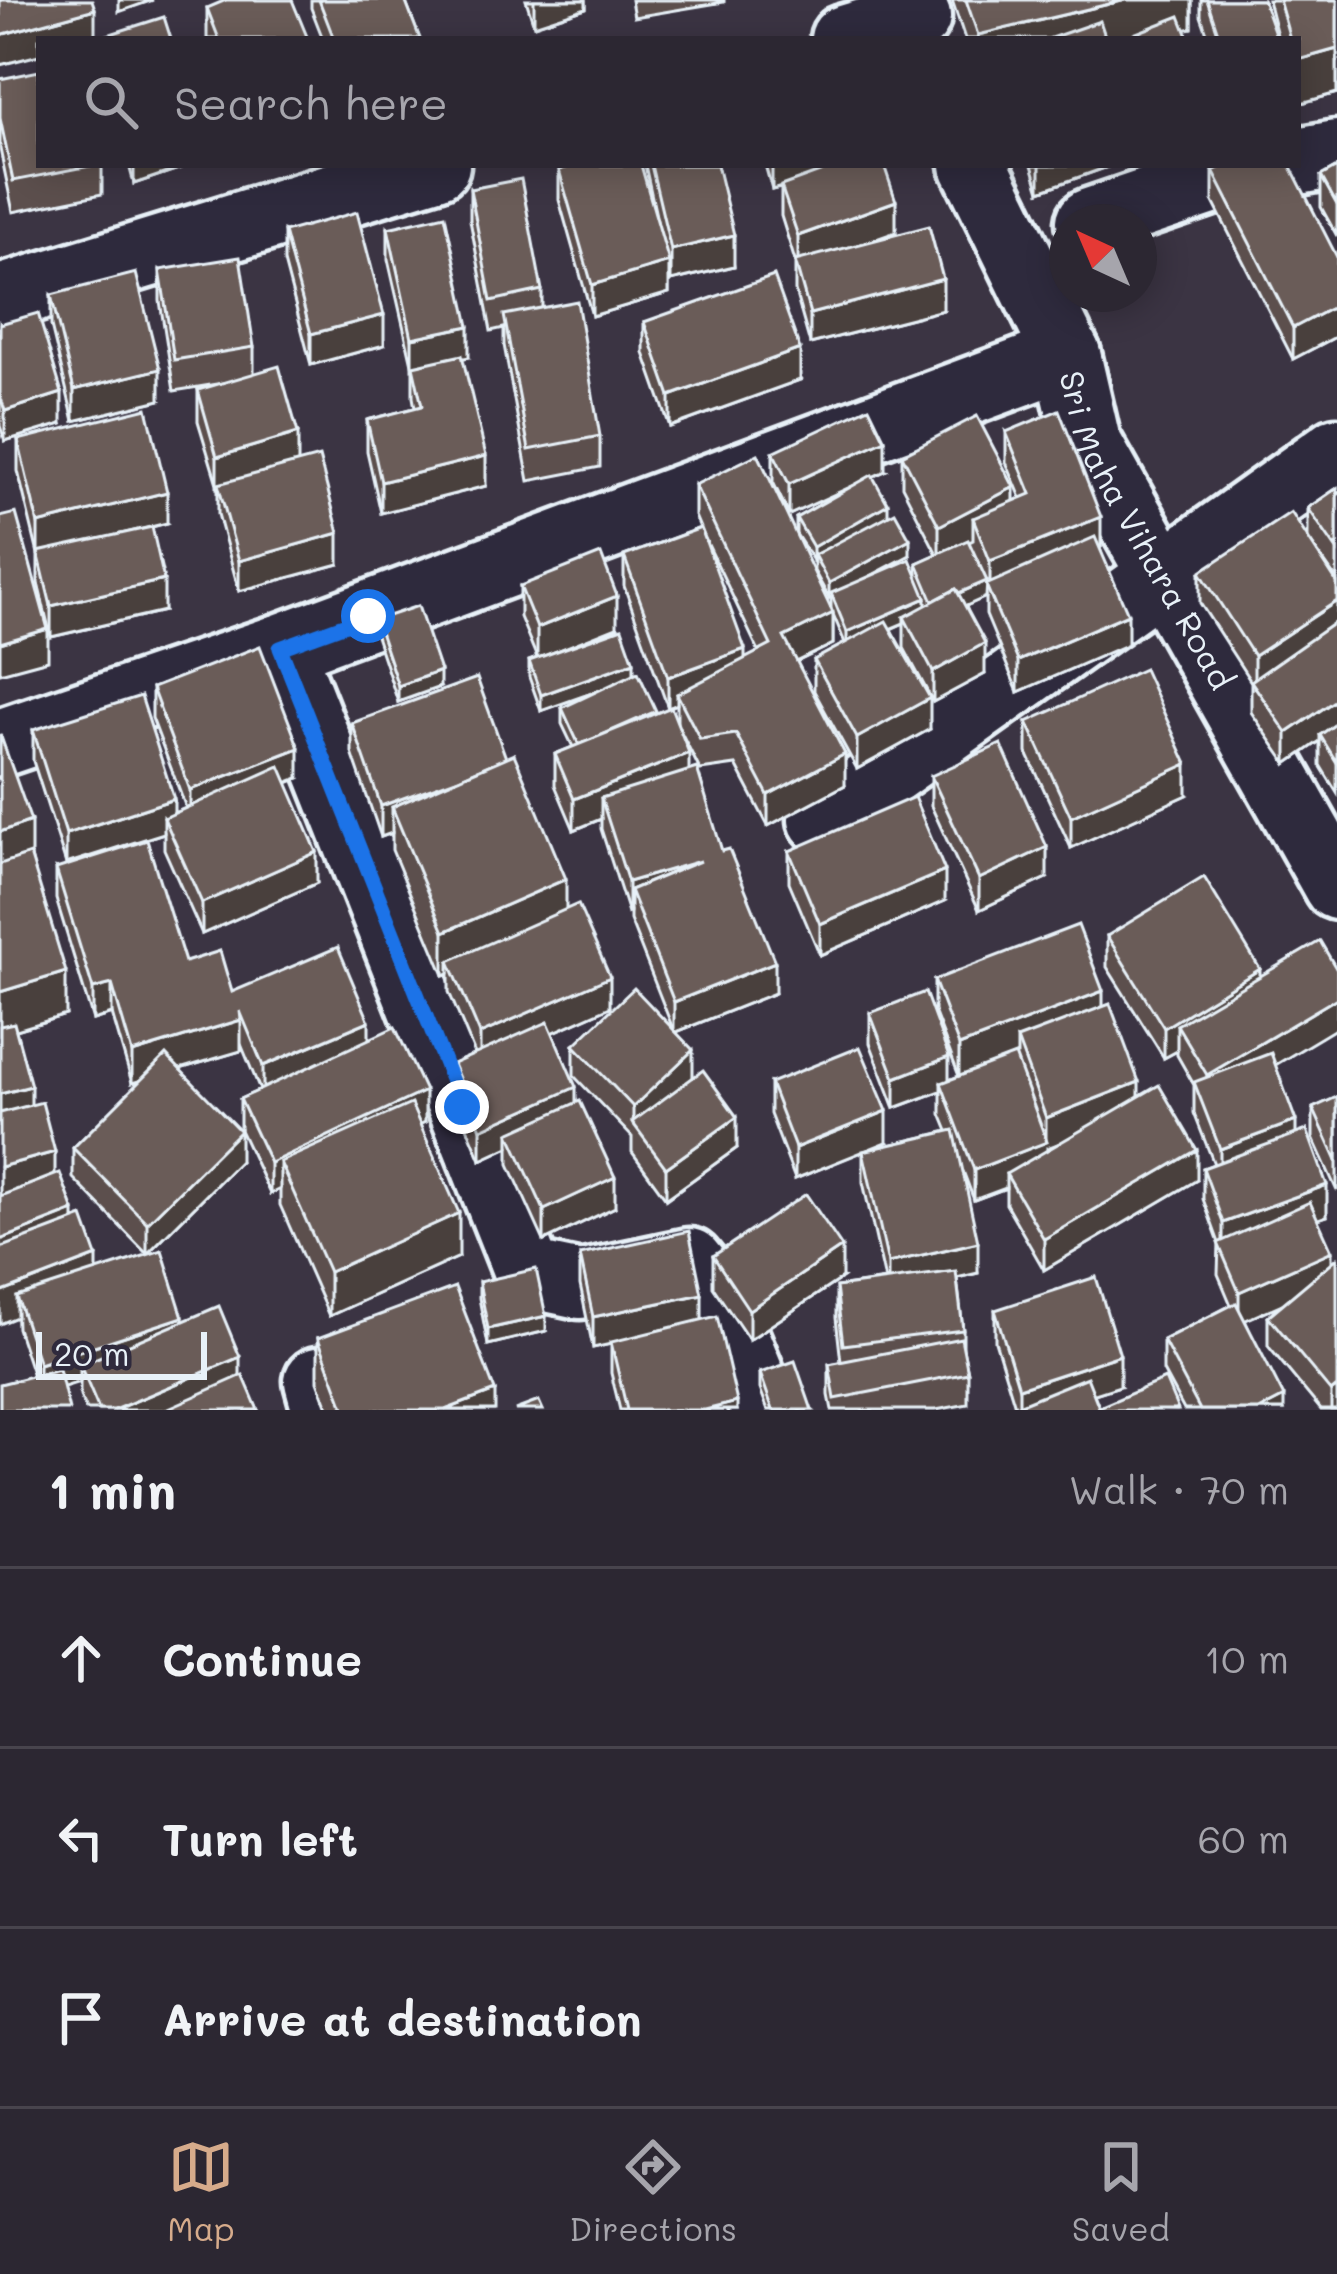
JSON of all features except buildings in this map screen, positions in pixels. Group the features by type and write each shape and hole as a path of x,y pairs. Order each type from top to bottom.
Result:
{"street":[{"path":"855,36 918,19"},
{"path":"1301,160 1337,154"},
{"path":"0,299 426,168"},
{"name":"Sri Maha Vihara Road","path":"977,168 1040,239 1087,442 1337,886"},
{"path":"1143,204 1261,168"},
{"path":"0,743 280,648 1067,355"},
{"path":"821,819 1337,451"},
{"path":"280,648 528,1274 580,1286 688,1262 720,1300 765,1410"}],"route":[{"path":"368,616 280,648 462,1107"}]}
